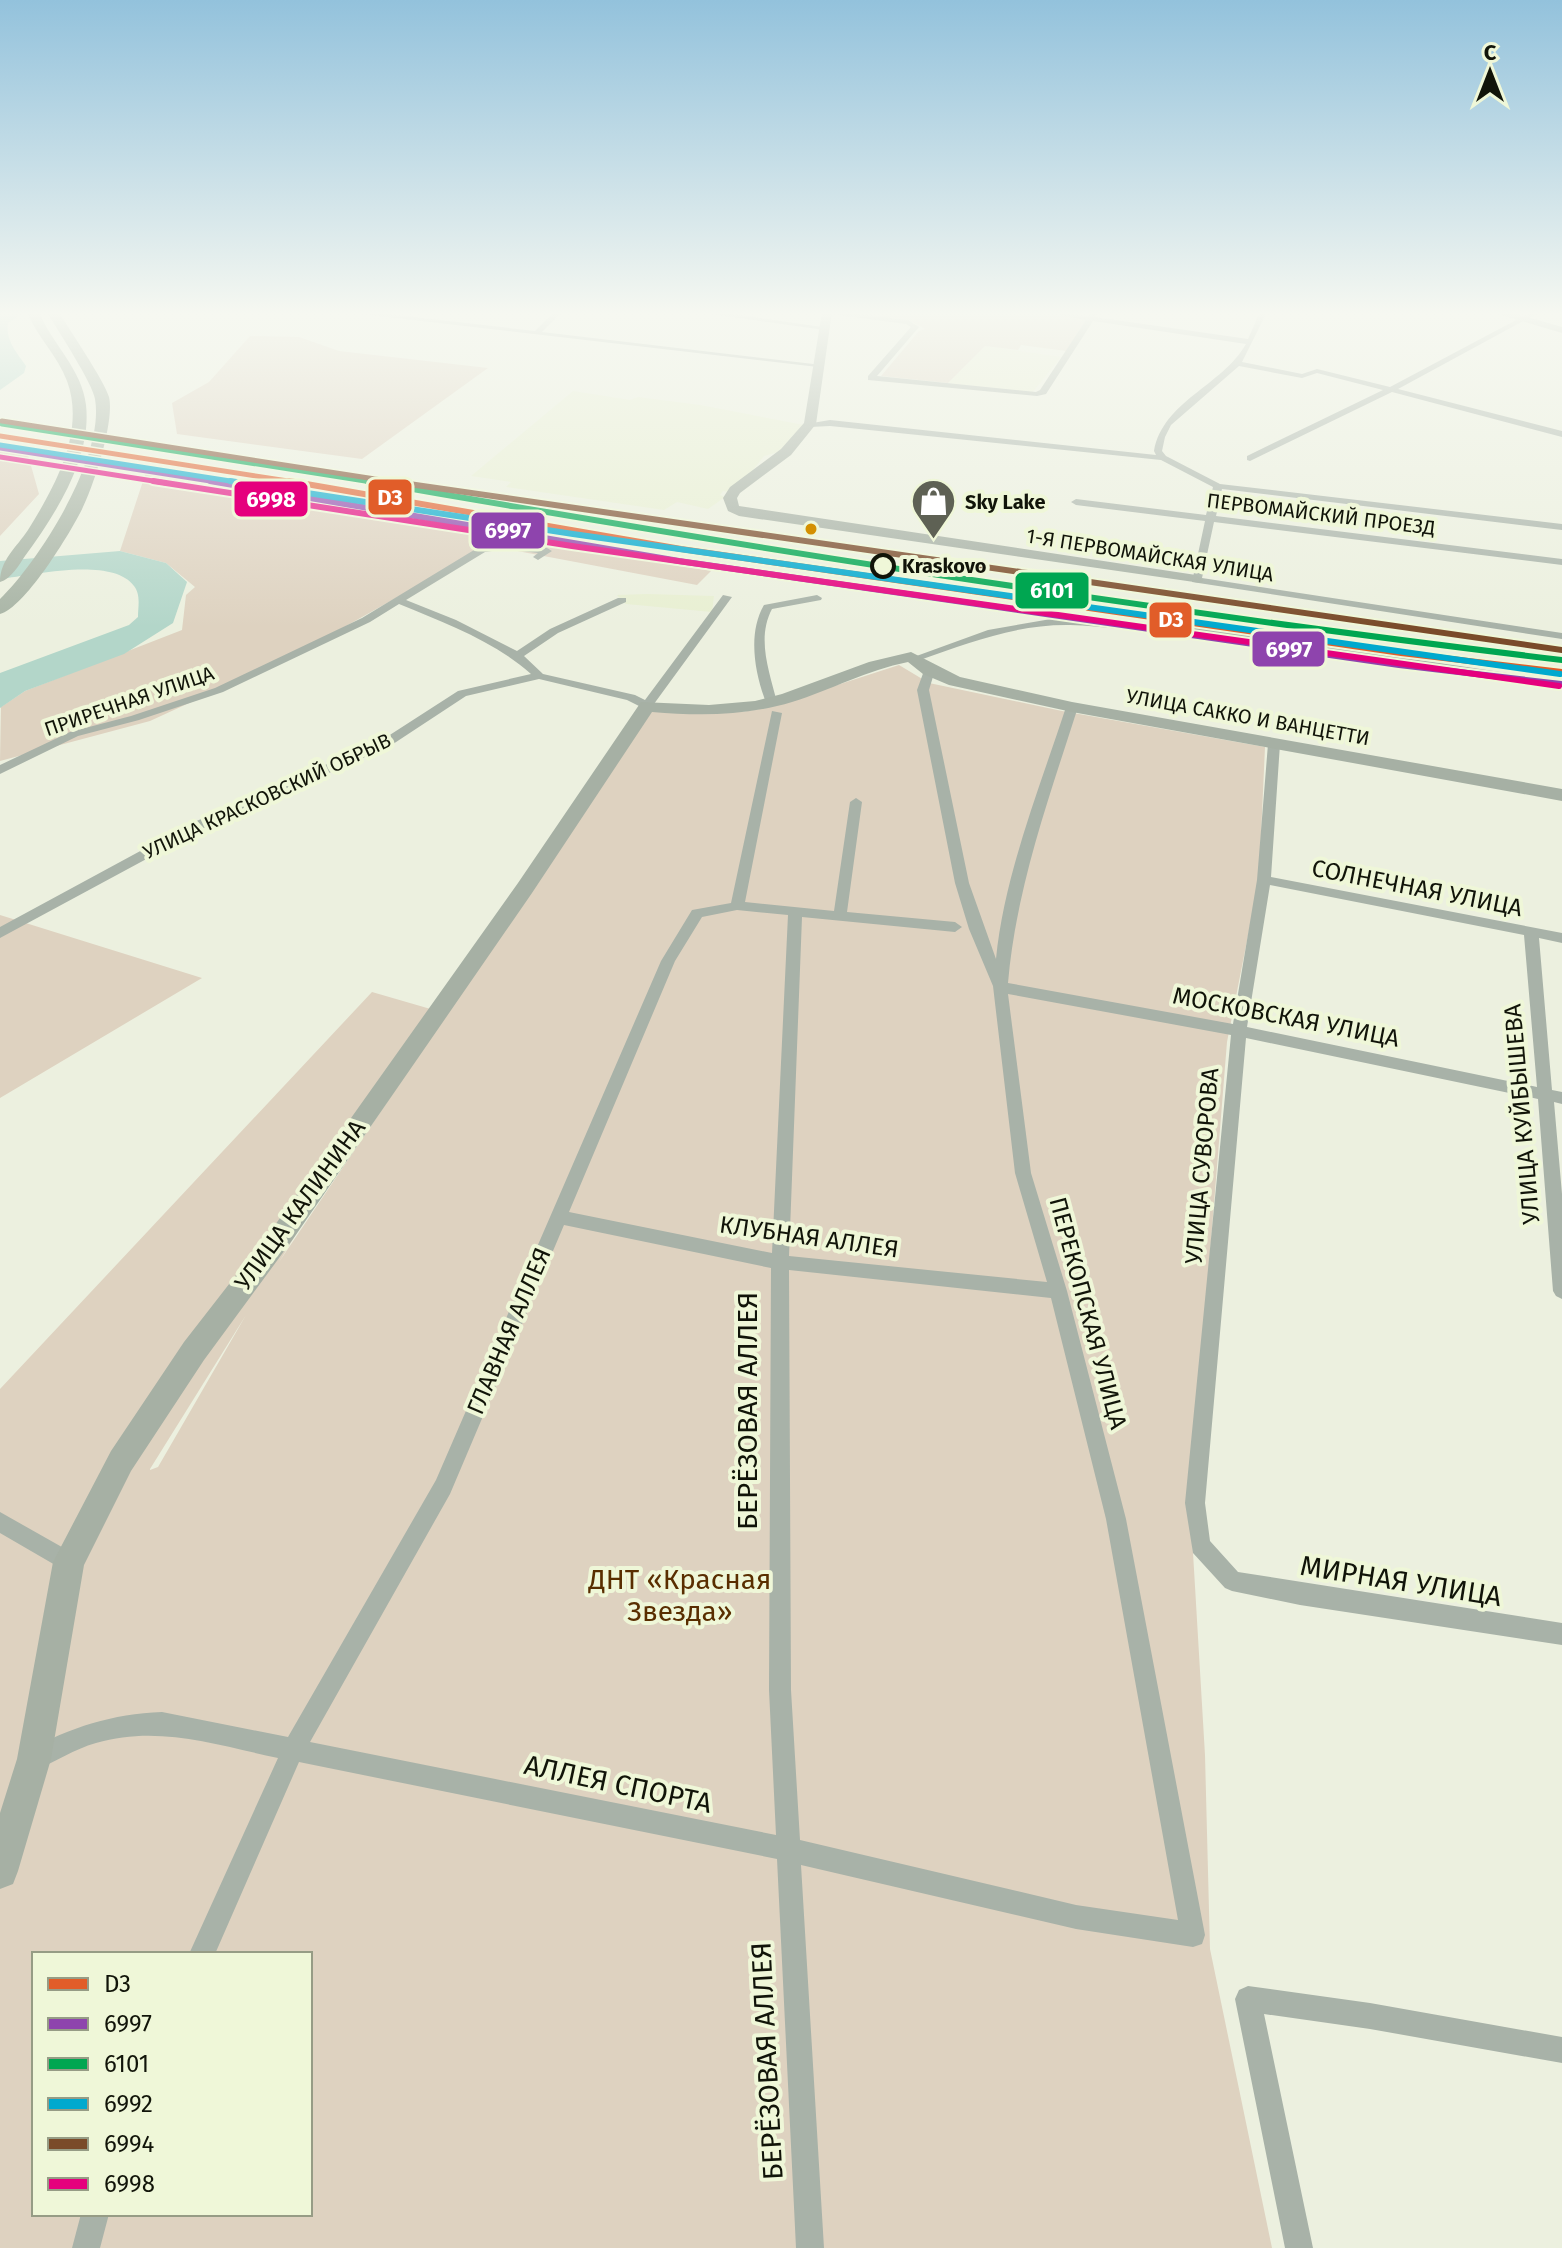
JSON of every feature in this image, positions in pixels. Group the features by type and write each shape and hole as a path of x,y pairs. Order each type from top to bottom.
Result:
{"main road":[{"path":"0,577 48,513 78,437 80,417"},
{"path":"0,609 48,555 73,513 101,434 101,417"},
{"name":"1-Я ПЕРВОМАЙСКАЯ УЛИЦА","path":"811,420 786,452 735,490 730,498 733,508 739,512 924,541 1196,580"},
{"path":"647,706 774,708 898,659 923,664"},
{"name":"УЛИЦА САККО И ВАНЦЕТТИ","path":"923,664 955,681 1072,707 1562,795"},
{"name":"УЛИЦА КАЛИНИНА","path":"0,1871 34,1759 69,1562 121,1461 194,1351 284,1232 429,1026 647,706"}],"street":[{"path":"1163,458 1158,451 1158,437 1176,417"},
{"path":"1250,458 1335,417"},
{"path":"1495,417 1562,434"},
{"path":"811,420 1163,458 1218,486 1562,527"},
{"path":"1196,580 1218,486"},
{"name":"ПЕРВОМАЙСКИЙ ПРОЕЗД","path":"1076,502 1562,562"},
{"name":"ПРИРЕЧНАЯ УЛИЦА","path":"0,770 74,734 219,690 366,620 482,549 506,546 547,551 538,557"},
{"name":"1-Я ПЕРВОМАЙСКАЯ УЛИЦА","path":"1196,580 1562,636"},
{"name":"УЛИЦА КАЛИНИНА","path":"647,706 727,597"},
{"path":"737,906 774,708 758,635 764,611 768,607 817,598"},
{"path":"398,600 517,656 539,676 631,697 647,706"},
{"path":"517,656 554,631 622,600"},
{"path":"1000,987 976,929 962,883 923,690 923,664 991,632 1036,623 1070,622 1161,632 1187,629 1562,684"},
{"name":"УЛИЦА КРАСКОВСКИЙ ОБРЫВ","path":"0,933 197,826 386,743 462,693 539,676"},
{"name":"ПЕРЕКОПСКАЯ УЛИЦА","path":"1072,707 1026,850 1005,935 1000,987 1023,1173 1058,1291 1116,1519 1193,1935"},
{"name":"УЛИЦА СУВОРОВА","path":"1232,1581 1200,1546 1195,1503 1239,1031 1264,880 1274,744"},
{"path":"840,916 856,802"},
{"name":"СОЛНЕЧНАЯ УЛИЦА","path":"1264,880 1562,938"},
{"name":"ГЛАВНАЯ АЛЛЕЯ","path":"203,1952 293,1750 443,1487 668,961 697,913 737,906 955,927"},
{"name":"БЕРЁЗОВАЯ АЛЛЕЯ","path":"795,910 780,1262 778,1553 786,1849 810,2248"},
{"name":"УЛИЦА КУЙБЫШЕВА","path":"1531,932 1562,1291"},
{"name":"МОСКОВСКАЯ УЛИЦА","path":"1000,987 1239,1031 1562,1098"},
{"name":"КЛУБНАЯ АЛЛЕЯ","path":"557,1217 780,1262 1058,1291"},
{"path":"0,1522 69,1562"},
{"name":"МИРНАЯ УЛИЦА","path":"1232,1581 1562,1634"},
{"name":"АЛЛЕЯ СПОРТА","path":"34,1759 72,1737 120,1725 162,1723 786,1849 1076,1917 1193,1935"},
{"path":"1299,2248 1248,1999 1370,2016 1562,2050"},
{"path":"86,2248 94,2216"}],"shaded area":[{"path":"542,417 762,417 804,425 786,450 764,456 750,474 729,492 723,491 720,495 725,497 708,509 677,502 664,510 506,487 511,482 471,476"},
{"path":"120,551 166,563 187,582 173,623 124,654 25,691 0,708 0,673 129,625 138,617 139,601 134,586 124,577 109,572 71,570 0,579 0,561"},
{"path":"617,595 714,596 712,612 626,604"}],"green space":[{"path":"174,417 420,417 362,459 177,434"},
{"path":"0,450 28,455 39,494 0,536"},
{"path":"146,472 717,565 697,585 512,550 481,550 300,652 150,721 0,761 1,707 25,691 182,630 186,595 195,587 166,563 120,551"},
{"name":"ДНТ «Красная Звезда»","path":"899,665 929,683 1062,711 1265,747 1259,880 1227,1042 1190,1502 1205,1755 1210,1949 1272,2248 0,2248 0,1389 372,992 434,1010 279,1262 652,710 741,712 766,708","holes":["246,1315 158,1467 150,1470"]},
{"path":"0,915 202,978 0,1098"}],"transit line":[{"name":"6994","path":"2,421 577,510 1562,650"},
{"name":"6101","path":"2,424 363,480 683,537 1403,641 1562,660"},
{"name":"D3","path":"0,436 361,492 681,549 1401,653 1562,672"},
{"name":"6992","path":"0,445 573,534 1560,674"},
{"name":"6997","path":"0,448 359,504 679,561 1399,665 1561,684"},
{"name":"6998","path":"0,457 572,546 1559,686"}],"place":[{"name":"Sky Lake","path":"934,541"},
{"name":"Kraskovo","path":"883,566"}]}
